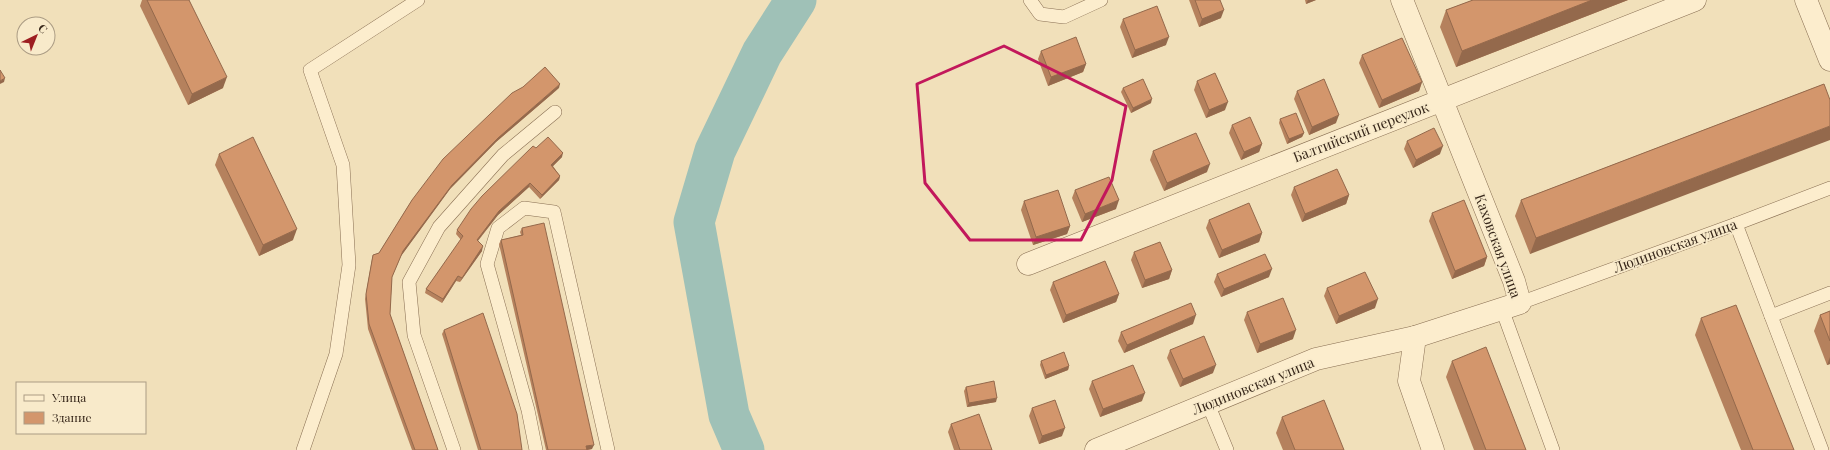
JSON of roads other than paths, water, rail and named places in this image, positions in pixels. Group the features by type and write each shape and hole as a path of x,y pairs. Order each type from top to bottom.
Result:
{"street":[{"name":"Каховская улица","path":"1402,0 1514,282 1511,306 1415,337"},
{"name":"Балтийский переулок","path":"1028,264 1695,0"},
{"path":"1806,0 1830,60"},
{"path":"1415,337 1409,381 1433,450"},
{"name":"Людиновская улица","path":"1096,450 1316,359 1415,337"}],"lane":[{"path":"303,450 336,354 349,265 343,165 310,70 418,0"},
{"path":"1030,0 1040,14 1064,17 1101,0"},
{"path":"454,450 414,335 409,282 440,227 504,156 555,112"},
{"name":"Людиновская улица","path":"1511,306 1830,188"},
{"path":"536,450 528,410 487,264 498,228 524,208 554,212 608,450"},
{"path":"1736,224 1822,450"},
{"path":"1771,316 1830,293"},
{"path":"1511,306 1553,450"},
{"path":"1208,404 1228,450"}],"waterway":[{"path":"744,450 729,415 694,222 715,151 762,53 796,0"}]}
